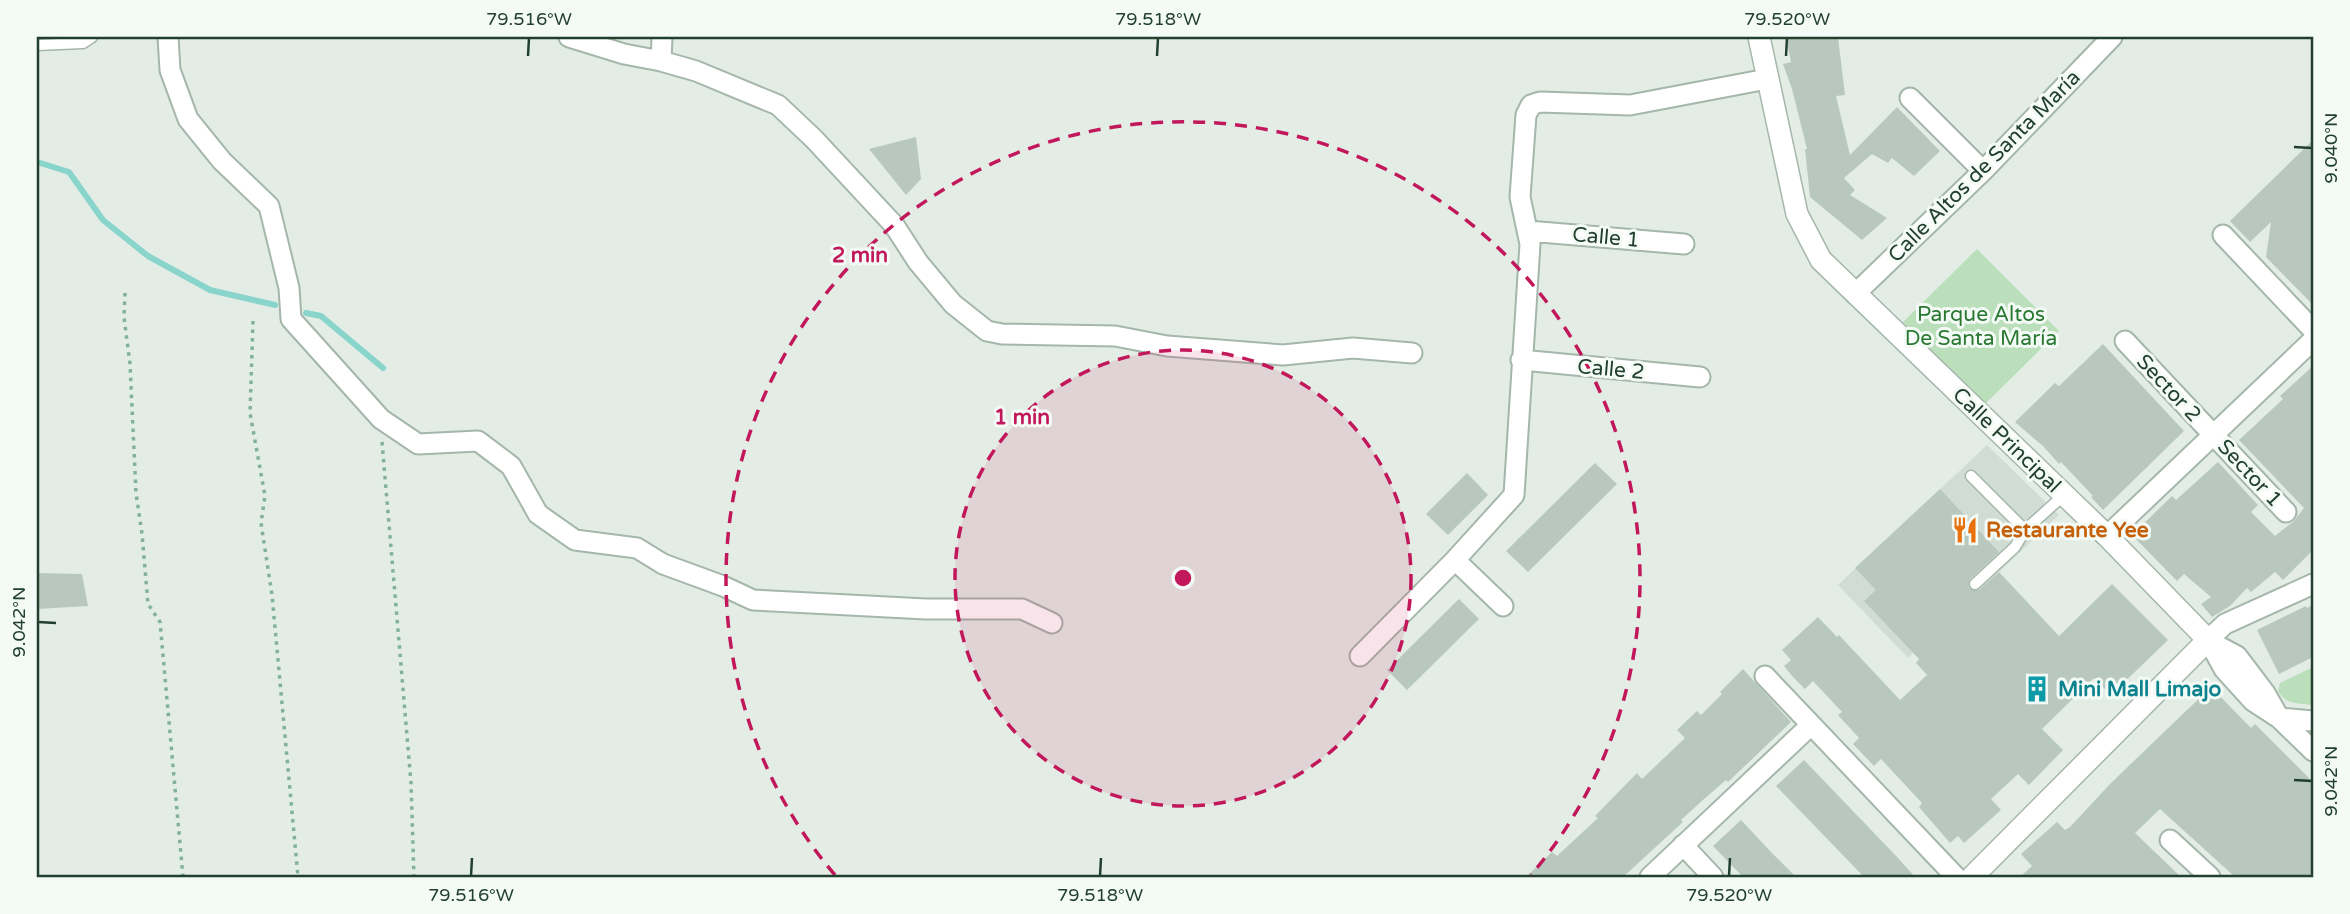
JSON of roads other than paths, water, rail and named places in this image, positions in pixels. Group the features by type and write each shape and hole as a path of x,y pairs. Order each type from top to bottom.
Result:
{"street":[{"path":"168,37 170,71 188,118 222,160 269,206 289,288 291,319 381,419 418,444 478,441 512,466 538,514 575,540 636,548 663,564 753,600 926,609 1022,609 1052,623"},
{"path":"569,37 624,54 696,71 778,105 814,139 894,225 918,262 953,304 987,331 1003,334 1115,336 1167,346 1283,355 1353,348 1412,353"},
{"path":"662,37 662,61"},
{"name":"Calle Principal","path":"1759,37 1797,214 1821,260 2107,536 2208,640"},
{"name":"Calle Altos de Santa María","path":"1855,294 1983,171 2112,37"},
{"path":"1360,656 1455,561 1514,495 1530,244 1520,197 1526,115 1531,105 1540,102 1630,106 1767,79"},
{"path":"1910,97 1983,171"},
{"name":"Calle 1","path":"1528,231 1684,244"},
{"path":"2223,235 2313,330"},
{"path":"2107,536 2313,340"},
{"name":"Sector 2","path":"2125,341 2213,435"},
{"name":"Calle 2","path":"1521,360 1700,377"},
{"name":"Sector 1","path":"2213,435 2286,512"},
{"path":"1455,561 1503,606"},
{"path":"1972,877 2225,625 2313,584"},
{"path":"2208,640 2237,656 2265,693 2279,718 2313,751"},
{"path":"1765,676 1956,877"},
{"path":"2279,718 2313,721"},
{"path":"1650,877 1811,725"},
{"path":"2170,840 2210,877"},
{"path":"1684,845 1713,877"}],"lane":[{"path":"37,45 83,43 92,37"},
{"path":"1971,476 2025,530"},
{"path":"1975,584 2015,547 2025,530 2064,495"}],"waterway":[{"path":"37,162 69,172 103,220 148,256 210,290 275,305"},
{"path":"306,313 321,316 383,368"}],"place":[{"name":"Restaurante Yee","path":"1965,530"},
{"name":"Mini Mall Limajo","path":"2037,689"}],"park label":[{"name":"Parque Altos De Santa María","path":"1981,326"}]}
